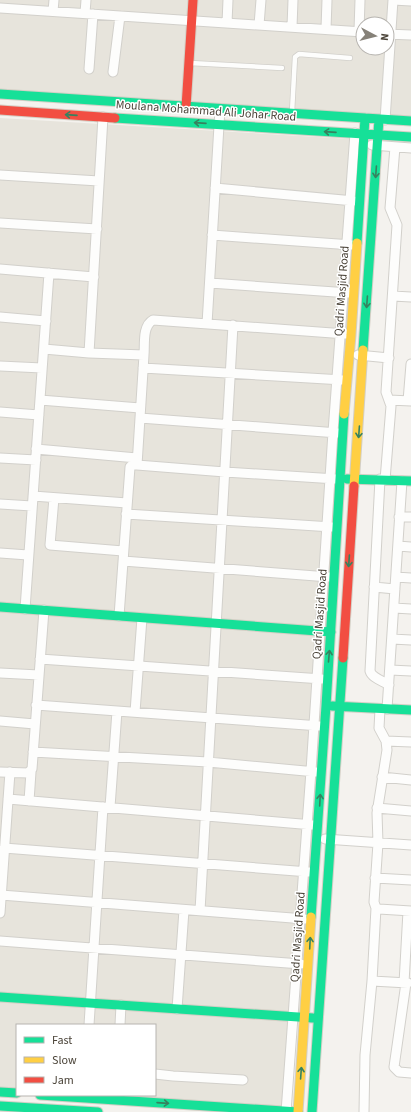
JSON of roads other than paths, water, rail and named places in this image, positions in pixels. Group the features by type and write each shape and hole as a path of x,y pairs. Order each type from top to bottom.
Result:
{"street":[{"path":"53,11 54,0"},
{"path":"86,0 89,14 89,69"},
{"path":"186,107 193,0"},
{"path":"227,23 228,0"},
{"path":"259,25 261,0"},
{"path":"292,27 293,0"},
{"path":"326,29 327,0"},
{"path":"360,0 360,16"},
{"path":"391,16 393,0 411,1"},
{"path":"0,8 21,4 53,11 89,14 355,31"},
{"path":"113,72 120,16"},
{"path":"395,34 411,35"},
{"path":"312,1112 378,146 382,119 387,56"},
{"name":"Moulana Mohammad Ali Johar Road","path":"0,94 411,121"},
{"path":"207,324 220,109"},
{"name":"Moulana Mohammad Ali Johar Road","path":"0,110 411,137"},
{"path":"89,353 103,117"},
{"name":"Qadri Masjid Road","path":"298,1112 322,772 340,479 337,433 348,380 352,335 363,145 359,133 365,118"},
{"path":"286,1112 304,872 330,479 337,433 337,380 349,200 359,133"},
{"path":"363,145 411,148"},
{"path":"389,685 371,675 370,672 374,588 382,480 390,406 386,392 398,225 390,208 395,147"},
{"path":"0,175 99,181"},
{"path":"215,188 360,202"},
{"path":"0,223 97,229"},
{"path":"212,235 357,245"},
{"path":"0,269 94,277"},
{"path":"25,609 49,273"},
{"path":"210,283 354,293"},
{"path":"393,296 411,297"},
{"path":"0,317 46,321"},
{"path":"137,462 146,327 149,322 153,320 233,325 352,335"},
{"path":"200,911 233,325"},
{"path":"44,349 144,356"},
{"path":"350,354 389,358"},
{"path":"389,400 410,401 411,364"},
{"path":"0,366 42,368"},
{"path":"143,368 348,380"},
{"path":"40,400 140,408"},
{"path":"0,412 39,415"},
{"path":"140,418 337,433"},
{"path":"36,449 225,472 330,479 406,481 400,517 389,685 379,730 386,741 387,750 378,808 378,843 374,902 376,908 366,1055 364,1112"},
{"path":"0,458 36,460"},
{"path":"119,616 130,467 137,462"},
{"path":"33,496 127,503"},
{"path":"54,498 50,545 219,568 334,578"},
{"path":"0,504 32,506"},
{"path":"126,514 337,527"},
{"path":"400,517 411,517"},
{"path":"398,546 411,547"},
{"path":"0,553 28,555"},
{"path":"396,577 411,578"},
{"path":"374,588 395,589"},
{"path":"0,607 331,632"},
{"path":"394,608 411,609"},
{"path":"30,801 44,610"},
{"path":"135,712 142,618"},
{"path":"392,639 411,640"},
{"path":"40,659 327,679"},
{"path":"390,670 411,671"},
{"path":"0,673 39,675"},
{"path":"36,705 325,726"},
{"path":"326,706 411,710"},
{"path":"89,1024 100,856 113,756 117,711"},
{"path":"0,721 35,724"},
{"path":"386,741 411,742"},
{"path":"33,752 208,762 322,772"},
{"path":"0,772 31,772"},
{"path":"0,913 4,848 3,827 8,799 10,772"},
{"path":"382,777 411,780"},
{"path":"8,799 318,825"},
{"path":"378,808 411,811"},
{"path":"317,839 411,845"},
{"path":"4,848 314,873"},
{"path":"375,878 411,880"},
{"path":"1,895 311,920"},
{"path":"376,908 410,911 407,983 394,1067 399,1072 411,1073"},
{"path":"177,1009 184,910"},
{"path":"0,941 309,965"},
{"path":"372,981 407,983"},
{"path":"0,997 318,1019"},
{"path":"120,1024 121,1005"},
{"path":"156,1074 243,1080"},
{"path":"0,1092 16,1093"},
{"path":"64,1096 298,1112"},
{"path":"86,1111 87,1097"},
{"path":"0,1106 98,1112"}],"lane":[{"path":"292,114 296,58 299,54 350,58"},
{"path":"189,62 282,68"}]}
